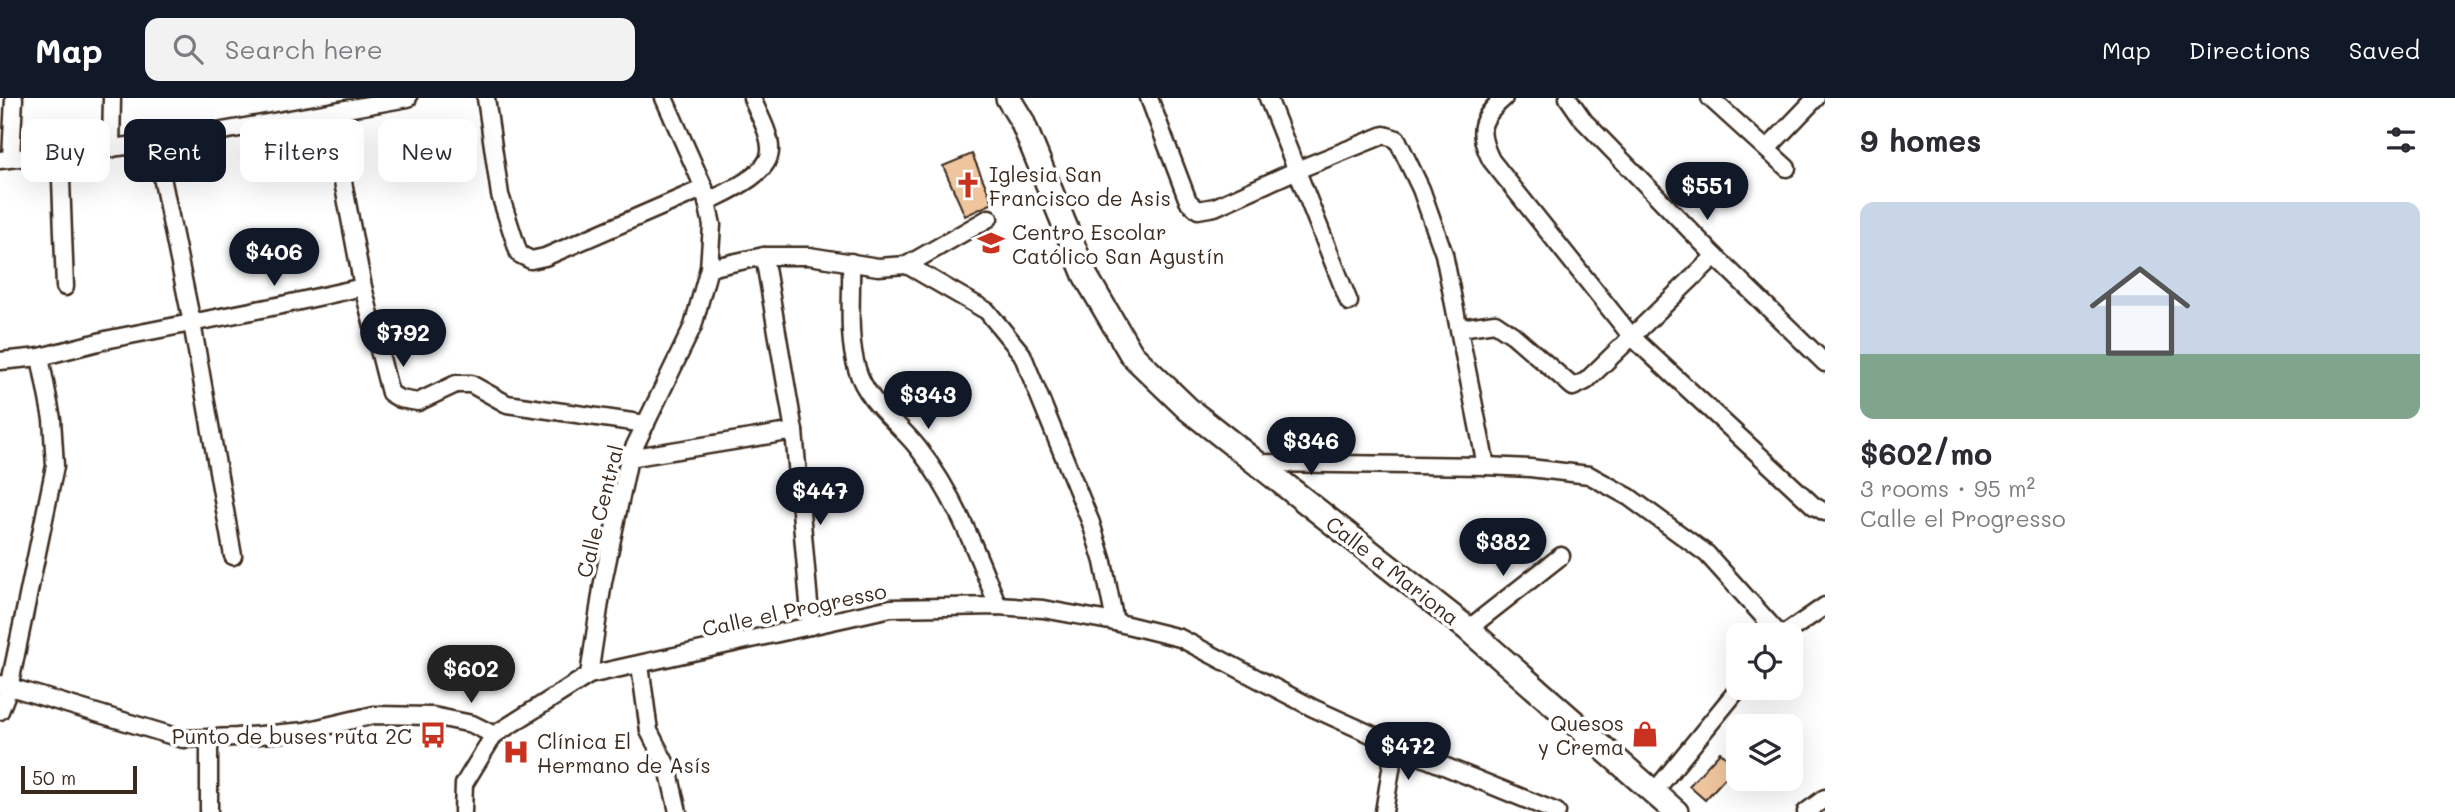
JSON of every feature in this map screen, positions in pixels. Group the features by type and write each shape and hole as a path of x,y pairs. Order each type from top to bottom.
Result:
{"main road":[{"name":"Calle a Mariona","path":"1008,98 1023,121 1085,275 1132,355 1188,409 1468,629 1676,812"}],"street":[{"path":"6,159 14,98"},
{"path":"112,98 111,149 124,148"},
{"path":"226,131 408,98"},
{"path":"486,98 500,195 519,254 531,260 743,183 766,166 770,152 769,141 752,98"},
{"name":"Calle Central","path":"589,675 603,582 629,458 693,326 709,268 712,225 705,195 664,98"},
{"path":"1149,98 1188,201 1198,210 1216,207 1297,170 1384,135 1397,139 1422,189 1444,254 1486,466"},
{"path":"1268,98 1349,302"},
{"path":"1504,98 1489,111 1482,124 1483,143 1492,160 1632,337 1814,506 1825,512"},
{"path":"1568,98 1584,121 1715,256 1825,363"},
{"path":"1710,98 1787,168"},
{"path":"1767,149 1816,98"},
{"path":"330,113 363,287 390,393 400,400 418,402 457,384 471,384 507,404 646,424"},
{"path":"61,182 65,287"},
{"path":"163,182 192,323 233,556"},
{"path":"709,268 764,256 809,256 878,267 907,265 989,218"},
{"path":"764,256 794,431 811,626"},
{"path":"1460,328 1495,323 1513,335 1573,387 1586,381 1715,256"},
{"path":"851,262 853,349 858,371 871,398 919,449 961,517 998,606"},
{"path":"907,265 987,311 1022,354 1091,523 1103,562 1115,622"},
{"path":"0,361 40,357 110,339 363,287"},
{"path":"0,711 55,466 52,419 40,357"},
{"path":"629,458 794,431"},
{"path":"1258,463 1530,467 1589,475 1629,497 1707,554 1771,623"},
{"path":"1468,629 1561,556"},
{"name":"Calle el Progresso","path":"589,675 891,608 998,606 1043,609 1115,622 1180,638 1312,708 1395,746 1557,812"},
{"path":"1800,623 1825,606"},
{"path":"640,665 649,731 668,768 678,812"},
{"path":"463,812 464,784 494,735 589,675"},
{"path":"4,686 183,739 305,731 374,715 433,716 471,724 494,735"},
{"path":"1654,792 1729,700"},
{"path":"209,738 209,812"},
{"path":"1384,812 1395,746"},
{"path":"1806,812 1825,798"}],"building":[{"name":"Iglesia San Francisco de Asis","path":"972,154 993,203 965,216 943,166"},
{"path":"1720,752 1726,757 1726,777 1705,800 1689,786"}],"place":[{"name":"Iglesia San Francisco de Asis","path":"968,185"},
{"name":"Centro Escolar Católico San Agustín","path":"991,243"},
{"name":"Quesos y Crema","path":"1645,734"},
{"name":"Punto de buses ruta 2C","path":"433,735"},
{"name":"Clínica El Hermano de Asís","path":"516,752"}]}
